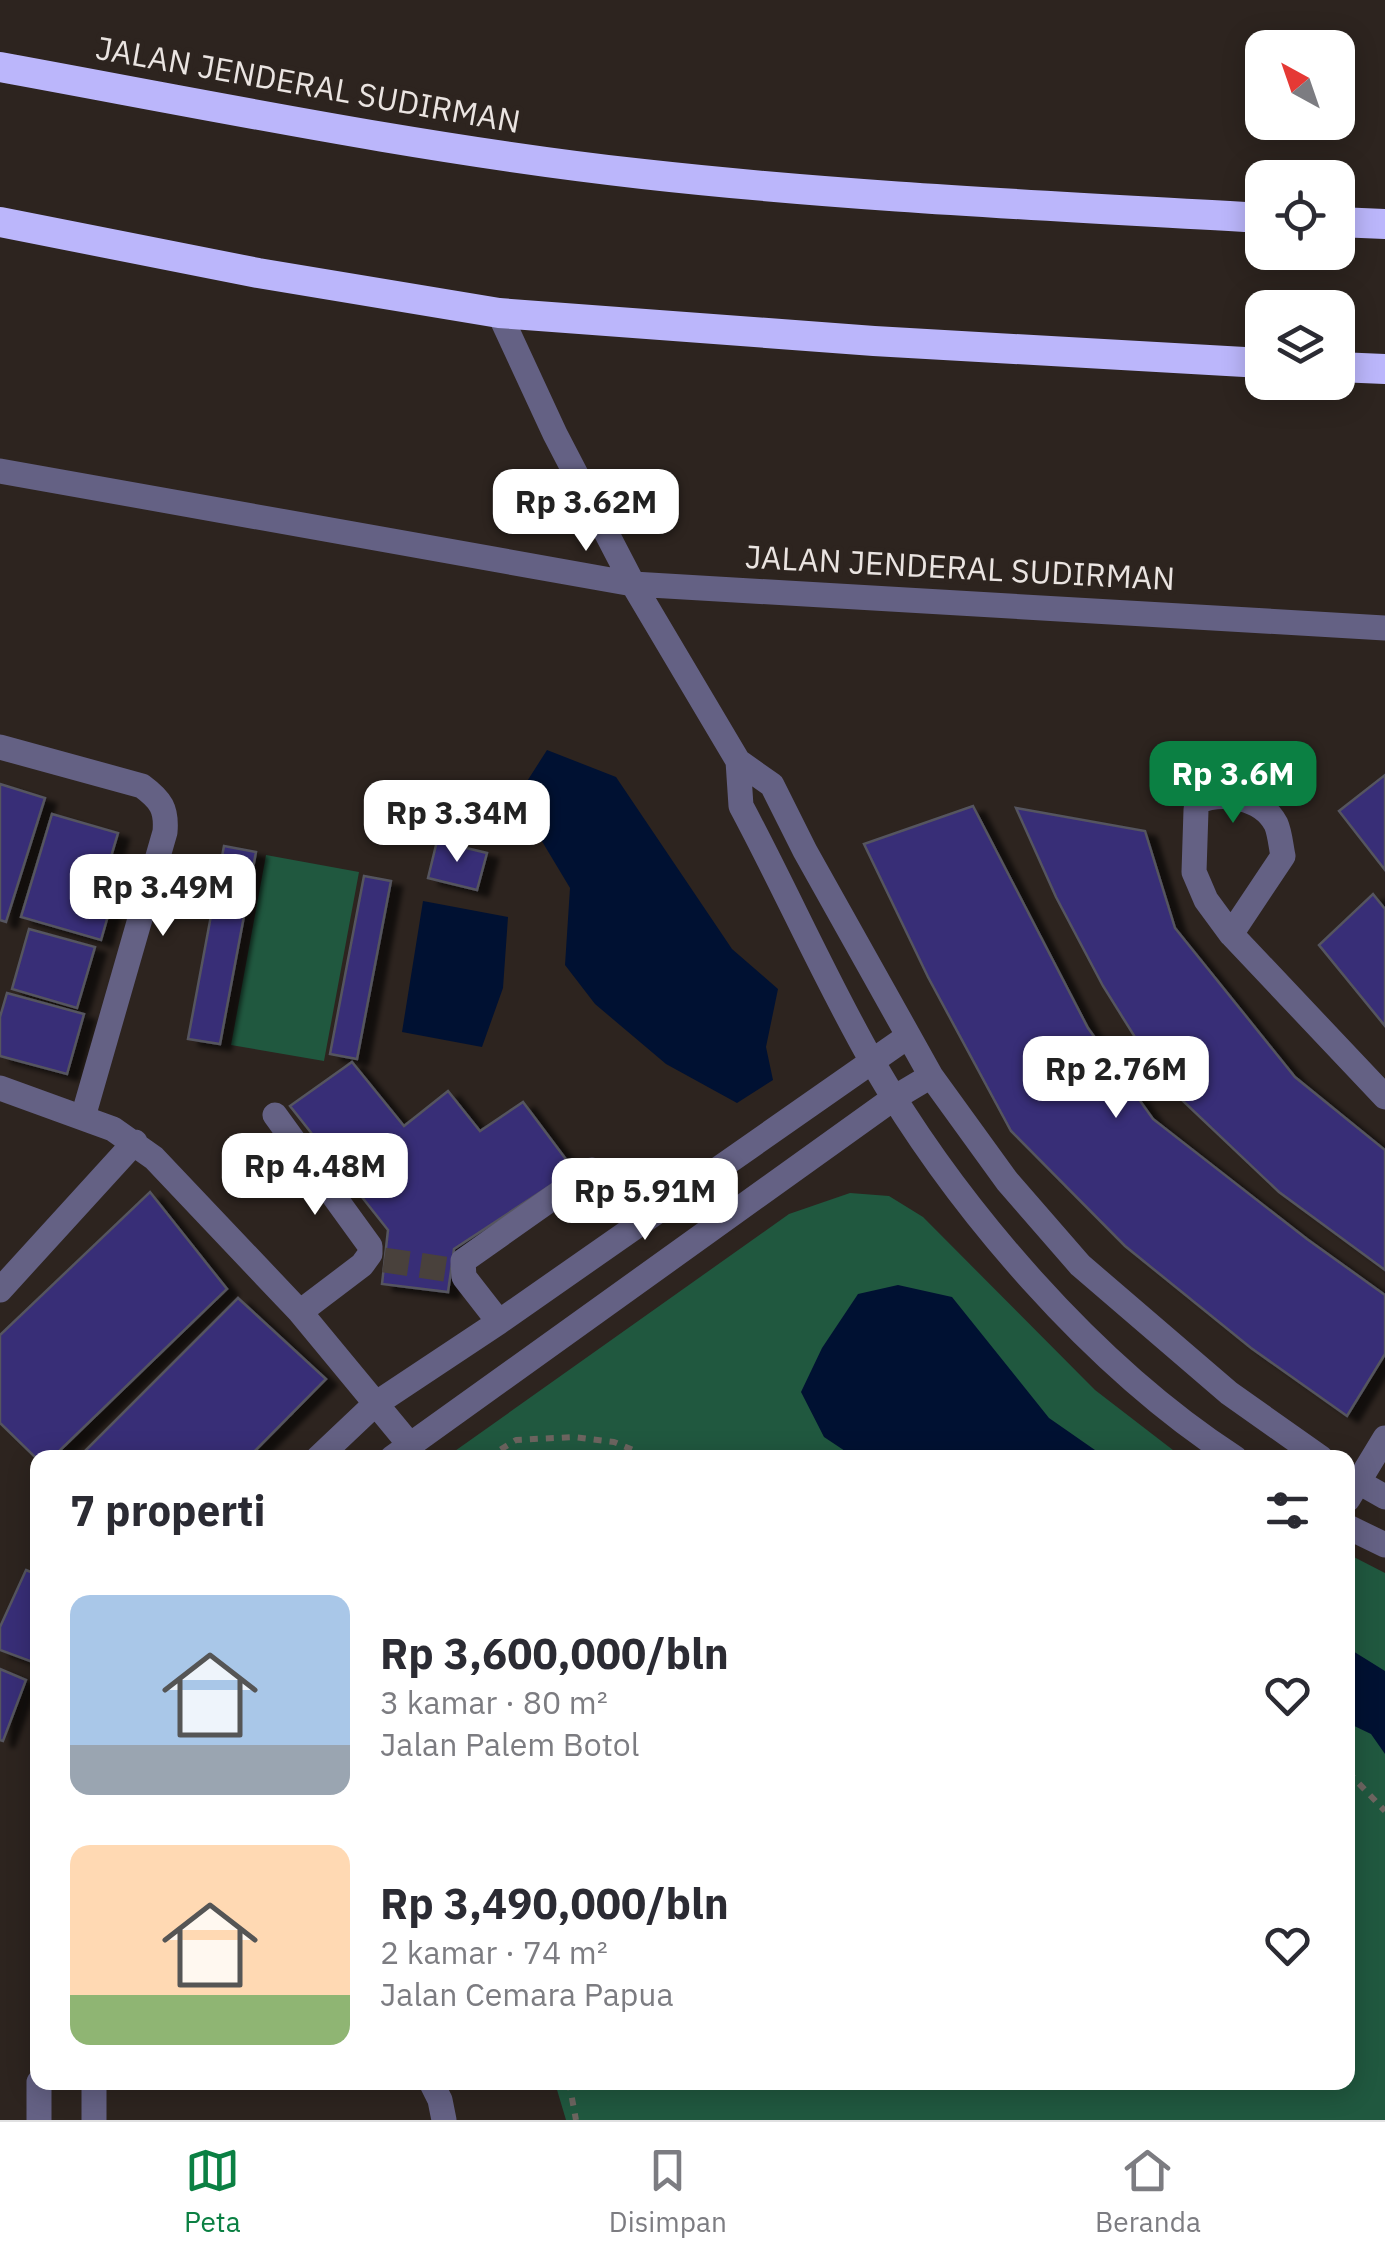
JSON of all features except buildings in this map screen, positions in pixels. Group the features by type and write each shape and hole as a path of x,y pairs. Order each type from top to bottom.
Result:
{"highway":[{"name":"JALAN JENDERAL SUDIRMAN","path":"0,67 376,136 642,174 927,199 1245,217"},
{"path":"0,222 258,273 499,313 874,341 1245,362"},
{"path":"1355,223 1385,224"},
{"path":"1355,368 1385,370"}],"street":[{"path":"499,313 555,434 633,584 738,762 772,786 931,1076 1007,1181 1080,1265 1229,1393 1309,1450"},
{"name":"JALAN JENDERAL SUDIRMAN","path":"0,471 633,584 1385,628"},
{"path":"0,747 142,786 158,798 167,813 165,832 83,1117"},
{"path":"738,762 741,806 871,1059 938,1166 990,1231 1114,1364 1224,1450"},
{"path":"1232,934 1283,856 1276,824 1262,809 1232,796 1214,795 1197,802 1194,872 1206,900 1232,934 1385,1098"},
{"path":"326,1450 374,1405 907,1037"},
{"path":"402,1450 894,1098 931,1076"},
{"path":"0,1088 83,1117 135,1142 300,1312 374,1405 400,1450"},
{"path":"276,1115 370,1246 376,1260 300,1312"},
{"path":"0,1290 135,1142"},
{"path":"499,1322 456,1269 467,1256 592,1170"},
{"path":"1355,1481 1385,1438"},
{"path":"1355,1488 1385,1497"},
{"path":"1355,1531 1385,1546"},
{"path":"39,2120 40,2090"},
{"path":"94,2090 94,2120"},
{"path":"435,2090 444,2120"}],"path":[{"path":"500,1450 516,1440 574,1437 614,1442 633,1450"},
{"path":"1355,1779 1385,1811"},
{"path":"570,2090 576,2120"}],"green space":[{"path":"266,855 359,872 324,1061 231,1045"},
{"path":"850,1193 889,1196 923,1217 1095,1390 1173,1450 456,1450 789,1214"},
{"path":"1355,1558 1385,1573 1385,2120 566,2120 557,2090 1355,2090"}],"water":[{"path":"547,750 616,777 732,949 778,989 766,1047 773,1080 737,1103 666,1064 595,1004 565,965 570,888 534,828 510,808"},
{"path":"423,901 508,917 503,988 482,1047 402,1032"},
{"path":"898,1285 952,1297 1049,1418 1095,1450 844,1450 824,1437 801,1392 822,1348 858,1294"},
{"path":"1355,1652 1385,1671 1385,1754 1371,1734 1355,1726"}],"tunnel":[{"path":"384,1260 451,1270"}]}
